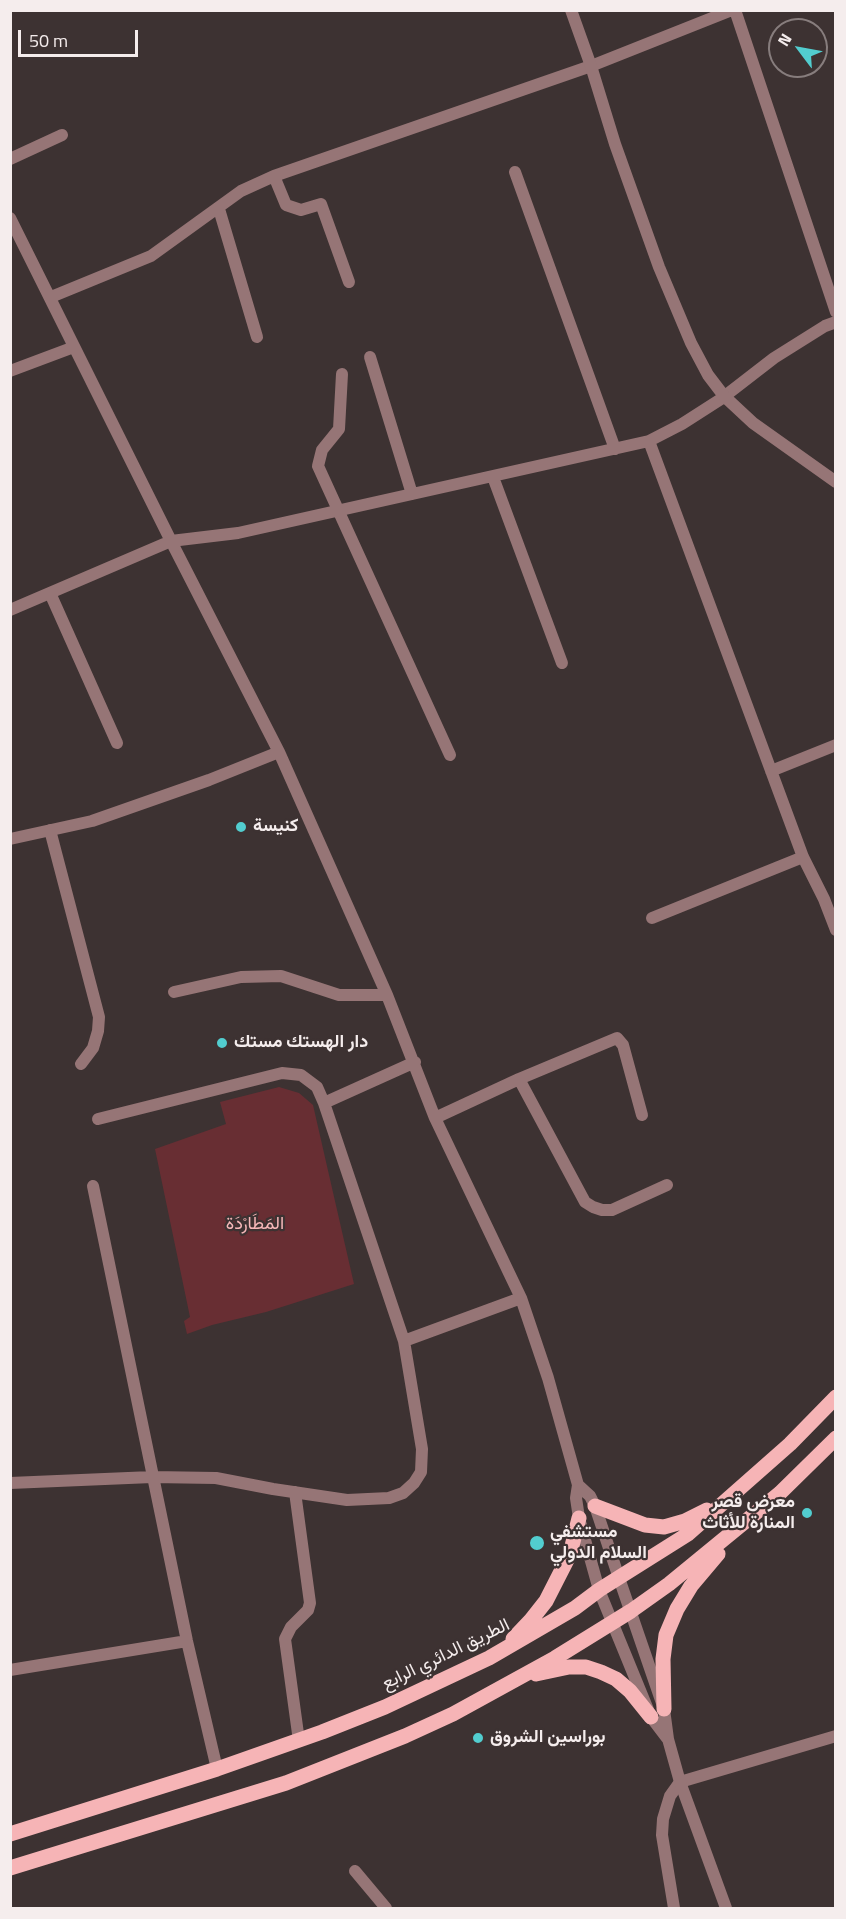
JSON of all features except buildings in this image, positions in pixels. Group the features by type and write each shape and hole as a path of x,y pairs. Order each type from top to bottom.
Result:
{"main road":[{"name":"الطريق الدائري الرابع","path":"10,1834 299,1741 385,1707 489,1659 548,1625 688,1534 790,1444 836,1397"},
{"path":"10,1868 286,1784 453,1714 516,1680 631,1611 669,1584 780,1493 836,1438"},
{"path":"596,1506 645,1525 664,1527 685,1521 726,1501"},
{"path":"489,1659 513,1639 546,1601 570,1554 579,1518"},
{"path":"657,1713 666,1635 677,1609 691,1586 745,1523"},
{"path":"516,1680 551,1670 586,1667 616,1679 657,1713"}],"street":[{"path":"571,10 615,144 663,276 691,343 708,375 724,396 753,423 836,482"},
{"path":"51,297 151,256 241,191 274,176 591,66 733,10 836,312"},
{"path":"10,159 62,135"},
{"path":"515,172 615,449"},
{"path":"274,176 286,205 301,210 321,204 349,282"},
{"path":"219,209 257,337"},
{"path":"10,218 279,752 387,995 435,1118 521,1298 548,1378 578,1485 576,1498 579,1518 599,1590 611,1623 668,1739 680,1782 726,1908"},
{"path":"10,610 171,541 238,533 649,441 682,424 774,358 825,326 836,322"},
{"path":"10,371 74,347"},
{"path":"370,357 412,494"},
{"path":"342,374 339,429 322,450 318,466 450,755"},
{"path":"649,441 803,857 824,899 836,930"},
{"path":"493,477 562,663"},
{"path":"50,593 117,743"},
{"path":"771,771 836,745"},
{"path":"10,839 92,821 209,780 279,752"},
{"path":"50,830 99,1017 93,1048 81,1064"},
{"path":"652,918 803,857"},
{"path":"174,992 241,977 281,976 339,995 387,995"},
{"path":"435,1118 519,1079 617,1038 623,1045 642,1115"},
{"path":"324,1103 415,1062"},
{"path":"10,1483 152,1477 216,1478 346,1500 389,1498 403,1493 414,1483 420,1472 422,1449 404,1341 317,1087 301,1075 282,1073 98,1119"},
{"path":"519,1079 585,1202 602,1210 612,1210 667,1185"},
{"path":"93,1186 186,1641 217,1769"},
{"path":"404,1341 521,1298"},
{"path":"578,1485 590,1496 596,1506 631,1611 657,1713"},
{"path":"295,1492 310,1603 308,1610 291,1627 285,1639 299,1741"},
{"path":"10,1670 186,1641"},
{"path":"674,1908 662,1835 663,1819 670,1796 680,1782 836,1736"},
{"path":"355,1870 386,1908"}],"green space":[{"name":"المَطَارْدَة","path":"279,1087 299,1093 313,1105 354,1284 187,1334 184,1321 190,1317 155,1149 226,1124 220,1102"}],"place":[{"name":"كنيسة","path":"241,827"},
{"name":"دار الهستك مستك","path":"222,1043"},
{"name":"معرض قصر المنارة للأثاث","path":"807,1513"},
{"name":"مستشفي السلام الدولي","path":"537,1543"},
{"name":"بوراسين الشروق","path":"478,1738"}]}
